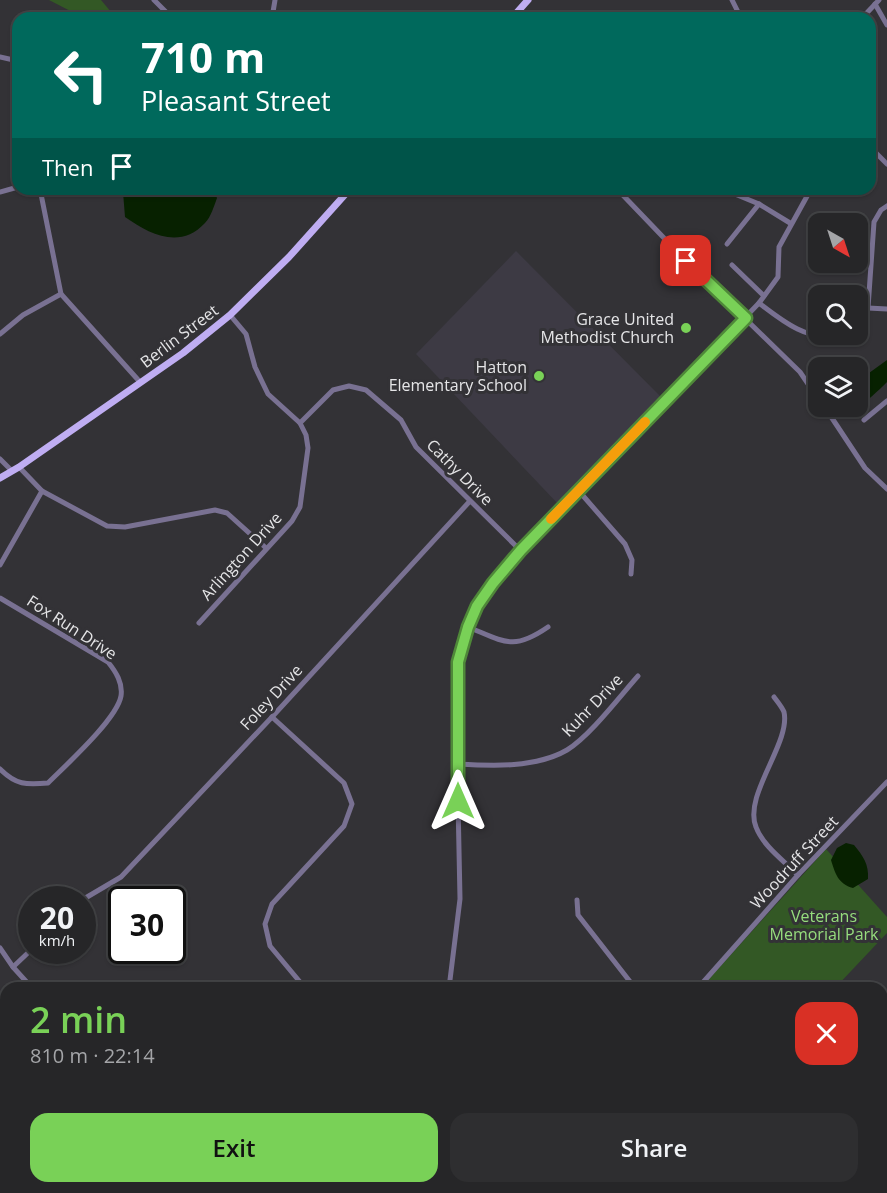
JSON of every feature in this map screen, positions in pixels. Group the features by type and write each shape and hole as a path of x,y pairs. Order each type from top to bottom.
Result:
{"main road":[{"path":"517,12 528,0"},
{"name":"Berlin Street","path":"0,478 183,353 230,315 289,257 345,195"}],"street":[{"path":"154,0 166,12"},
{"path":"877,2 887,25"},
{"path":"876,153 887,164"},
{"path":"41,195 61,294 140,382"},
{"path":"623,195 686,261 800,372 808,384"},
{"path":"737,195 759,204 790,224"},
{"path":"450,982 460,899 458,662 477,606 521,550 759,303 778,277 779,247 807,195"},
{"path":"728,244 759,204"},
{"path":"887,206 881,210 873,222 868,308 887,309"},
{"path":"732,265 764,296"},
{"path":"0,334 23,315 61,294"},
{"path":"759,303 778,317 808,333"},
{"path":"230,315 246,334 255,367 268,394 300,423"},
{"name":"Cathy Drive","path":"300,423 333,390 349,386 366,390 401,420 416,447 521,550"},
{"path":"864,420 887,401"},
{"path":"831,417 865,468 887,489"},
{"name":"Arlington Drive","path":"198,623 292,521 300,507 308,448 306,435 300,423"},
{"path":"0,459 42,491 107,526 125,526 215,510 227,513 266,548"},
{"path":"578,490 625,544 632,560 631,574"},
{"path":"0,564 42,491"},
{"name":"Foley Drive","path":"96,892 121,877 272,717 470,501"},
{"name":"Fox Run Drive","path":"0,598 108,662 119,675 121,696 114,714 48,783 30,785 11,780 0,768"},
{"path":"468,627 508,642 522,642 548,627"},
{"name":"Kuhr Drive","path":"458,764 492,766 552,757 581,739 639,675"},
{"path":"774,697 784,712 784,727 753,811 755,826 764,842 798,875"},
{"path":"272,717 344,783 352,804 344,826 272,904 265,924 270,946 300,982"},
{"name":"Woodruff Street","path":"703,982 798,875 887,782"},
{"path":"577,900 578,915 630,982"},
{"path":"0,948 27,982"},
{"path":"13,967 18,962"}],"shaded area":[{"path":"123,195 216,195 217,198 205,223 185,236 175,237 154,233 125,217"},
{"name":"Hatton Elementary School","path":"516,251 663,399 559,505 416,354"},
{"path":"887,360 887,382 868,399 868,374"},
{"path":"846,843 854,845 868,869 868,879 853,888 841,881 831,860 837,848"}],"green space":[{"path":"49,0 101,0 111,12 72,12"},
{"name":"Veterans Memorial Park","path":"826,849 887,917 887,933 841,982 706,982"}],"slow traffic":[{"path":"551,519 645,422"}],"place":[{"name":"Grace United Methodist Church","path":"686,328"},
{"name":"Hatton Elementary School","path":"539,376"}],"route":[{"path":"458,801 458,662 477,606 521,550 746,318 686,261"}]}
